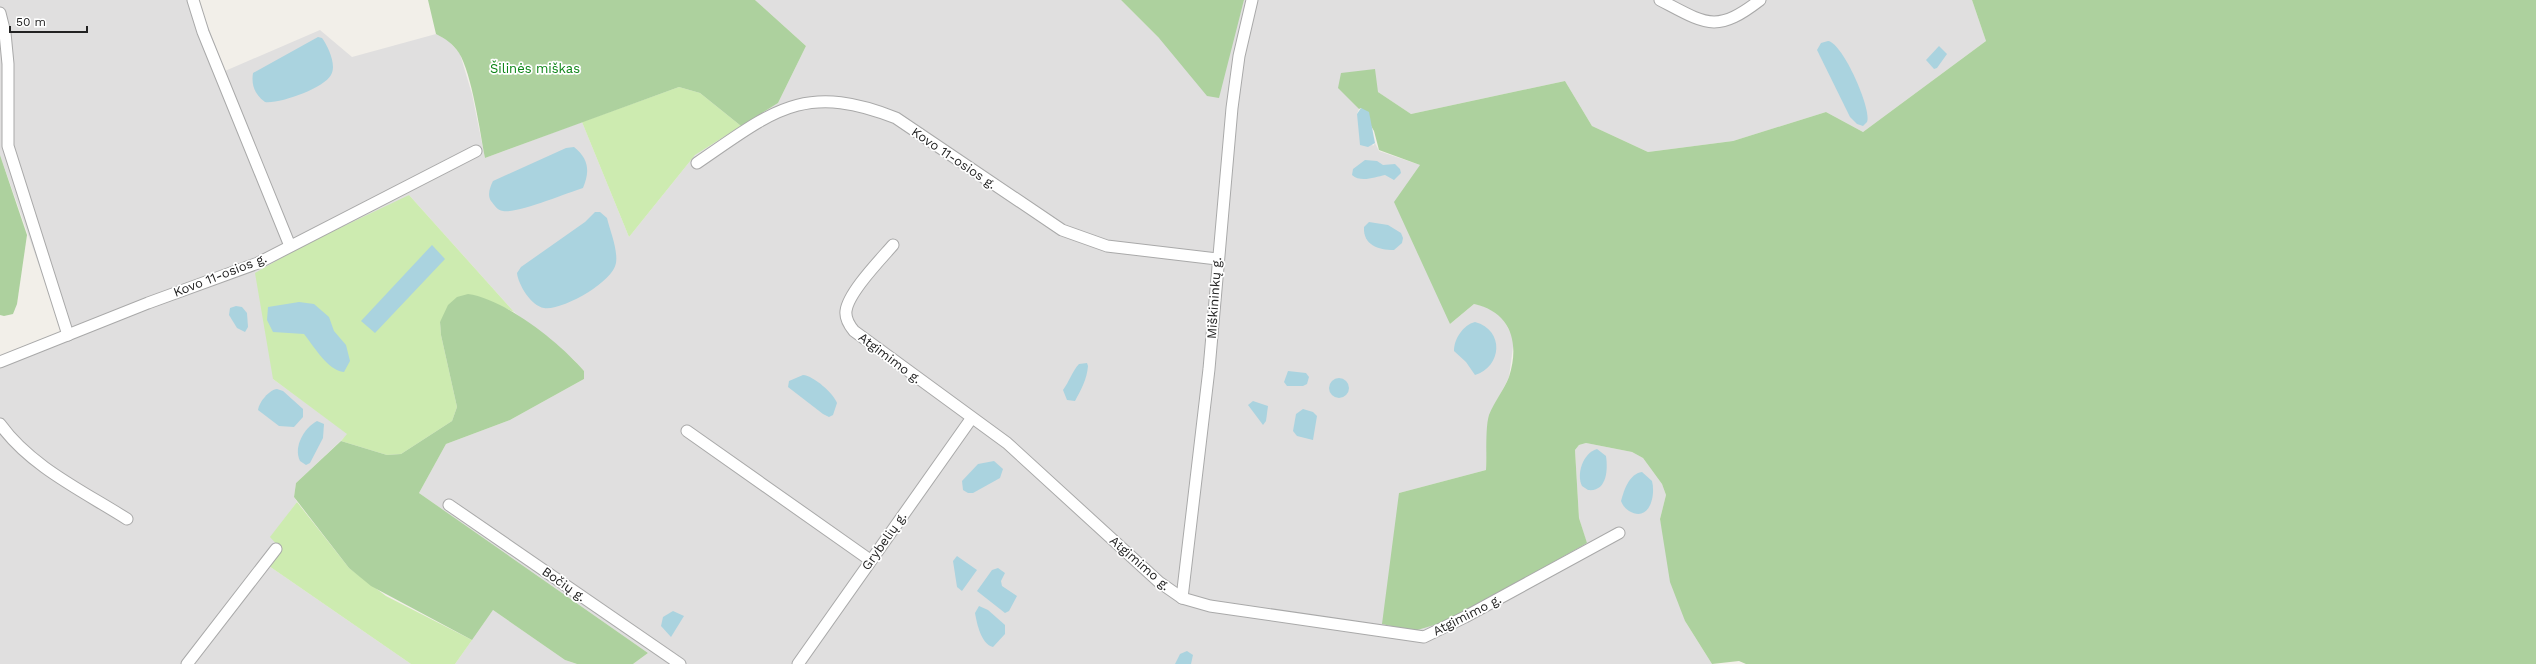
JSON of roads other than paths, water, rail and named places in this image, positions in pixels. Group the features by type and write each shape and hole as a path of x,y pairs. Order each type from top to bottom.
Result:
{"street":[{"path":"193,0 203,32 290,246"},
{"name":"Miškininkų g.","path":"1182,598 1208,369 1232,108 1239,56 1252,0"},
{"path":"1660,0 1694,17 1715,23 1739,16 1760,0"},
{"path":"0,14 5,33 8,64 8,146 68,335"},
{"name":"Kovo 11-osios g.","path":"697,163 776,111 818,101 845,104 874,110 896,118 1062,230 1107,246 1217,259"},
{"name":"Kovo 11-osios g.","path":"0,362 258,263 476,151"},
{"name":"Atgimimo g.","path":"893,245 849,300 845,312 847,323 854,331 971,419 1007,443 1159,582 1182,598 1210,606 1424,637 1465,617 1619,533"},
{"name":"Grybelių g.","path":"798,664 971,419"},
{"path":"0,424 12,440 29,455 128,519"},
{"path":"687,431 870,560"},
{"name":"Bočių g.","path":"449,505 680,664"},
{"path":"187,664 276,549"}],"water":[{"path":"318,37 322,38 324,41 332,61 333,71 327,80 311,90 291,98 265,102 254,89 253,73"},
{"path":"1828,41 1841,53 1848,64 1861,92 1867,115 1867,122 1863,126 1857,124 1850,117 1817,50 1821,43"},
{"path":"1939,46 1947,54 1937,68 1934,69 1926,60"},
{"path":"1361,108 1369,112 1375,143 1368,147 1360,145 1357,114"},
{"path":"574,147 583,156 587,166 587,176 583,188 530,206 510,211 499,210 491,201 489,194 493,181 566,148"},
{"path":"1365,160 1377,161 1383,165 1395,164 1400,169 1401,173 1394,180 1385,175 1360,179 1352,175 1353,169"},
{"path":"595,212 600,212 607,218 616,252 616,263 613,271 586,294 562,305 552,308 544,308 534,303 526,294 518,278 517,273 521,267 585,222"},
{"path":"1369,222 1388,225 1401,233 1403,238 1402,243 1394,250 1382,249 1373,245 1366,238 1364,233 1364,227"},
{"path":"432,245 445,259 375,333 361,321"},
{"path":"299,302 314,304 329,317 334,331 346,345 350,361 344,372 338,371 332,367 316,351 304,334 273,332 267,320 268,307"},
{"path":"236,306 242,307 247,313 248,327 245,332 237,328 229,315 230,308"},
{"path":"1475,322 1485,326 1491,333 1495,340 1496,348 1495,357 1491,364 1484,371 1475,375 1466,362 1454,351 1454,346 1457,337 1463,329"},
{"path":"1087,363 1088,366 1086,375 1075,401 1067,400 1063,390 1079,364"},
{"path":"1288,371 1306,373 1309,377 1307,384 1303,386 1287,386 1284,382"},
{"path":"803,375 818,382 835,399 837,403 833,415 829,417 823,414 788,387 789,381"},
{"path":"1339,378 1346,381 1349,388 1346,395 1339,398 1332,395 1329,388 1332,381"},
{"path":"277,389 283,391 303,409 303,417 294,427 279,426 258,410 260,403 265,397"},
{"path":"1253,401 1268,406 1266,421 1263,425 1248,405"},
{"path":"1303,409 1313,412 1317,416 1313,440 1297,436 1293,431 1296,414"},
{"path":"317,421 324,424 323,438 310,463 306,465 300,461 298,456 299,444 304,433"},
{"path":"1597,449 1606,456 1607,468 1605,479 1599,488 1588,490 1582,486 1580,481 1580,470 1588,455"},
{"path":"994,461 1003,469 1000,478 973,493 968,493 963,490 962,481 978,464"},
{"path":"1642,472 1652,481 1653,494 1650,506 1646,511 1636,514 1626,509 1621,501 1630,479 1637,473"},
{"path":"957,556 977,570 962,591 957,587 953,561"},
{"path":"998,568 1005,573 1001,581 1002,586 1017,596 1009,611 1005,613 977,591 992,570"},
{"path":"979,606 988,610 1005,625 1005,634 993,647 985,642 978,628 975,613"},
{"path":"673,611 684,616 671,637 661,626 663,617"},
{"path":"1187,651 1193,655 1191,664 1175,664 1180,654"}],"park label":[{"name":"Šilinės miškas","path":"535,68"}]}
